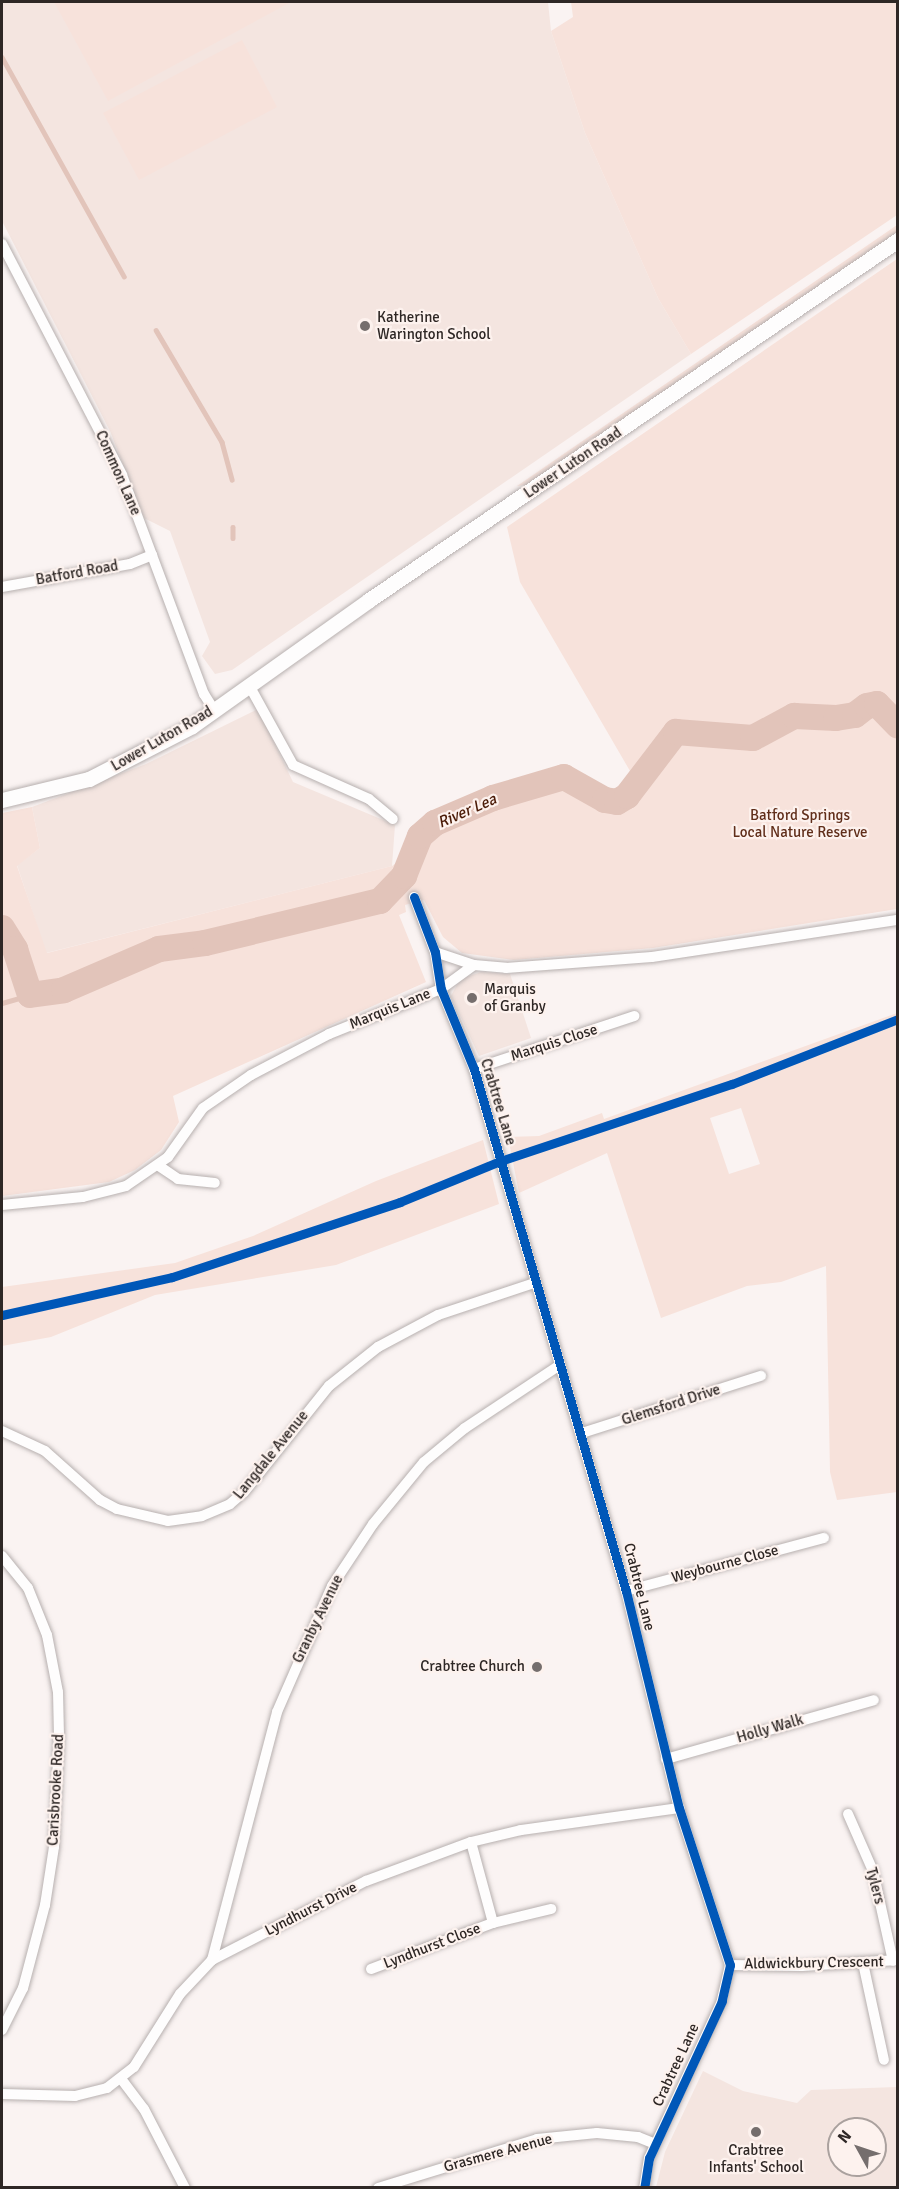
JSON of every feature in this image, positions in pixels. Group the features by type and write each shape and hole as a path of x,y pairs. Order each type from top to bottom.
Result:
{"main road":[{"name":"Lower Luton Road","path":"2,800 89,779 135,758 214,710 250,687 369,600 897,240"}],"street":[{"name":"Common Lane","path":"2,244 108,446 204,693 214,710"},
{"name":"Batford Road","path":"2,587 130,564 152,555"},
{"path":"250,687 293,765 369,799 393,819"},
{"name":"Crabtree Lane","path":"414,897 435,952 441,989 474,1069 534,1283 582,1433 626,1591 679,1808 730,1965 722,2001 655,2144 644,2187"},
{"path":"435,952 474,965 506,968 652,957 897,921"},
{"name":"Marquis Lane","path":"2,1205 105,1192 126,1186 159,1166 203,1108 251,1075 329,1034 441,989 474,965"},
{"name":"Marquis Close","path":"474,1069 634,1016"},
{"path":"159,1166 178,1179 215,1183"},
{"name":"Langdale Avenue","path":"2,1431 45,1451 100,1500 117,1509 168,1521 202,1516 230,1504 244,1492 329,1386 378,1347 438,1315 534,1283"},
{"name":"Granby Avenue","path":"212,1960 278,1712 332,1586 374,1524 424,1462 465,1428 560,1365"},
{"name":"Glemsford Drive","path":"582,1433 761,1376"},
{"name":"Weybourne Close","path":"626,1591 824,1538"},
{"name":"Carisbrooke Road","path":"2,1556 28,1588 47,1635 58,1692 59,1737 54,1847 45,1905 23,1988 2,2030"},
{"name":"Holly Walk","path":"666,1759 874,1700"},
{"name":"Lyndhurst Drive","path":"122,2080 146,2049 180,1994 212,1960 321,1901 471,1842 580,1820 679,1808"},
{"name":"Tylers","path":"848,1814 873,1871 895,1961"},
{"name":"Lyndhurst Close","path":"471,1842 493,1923"},
{"name":"Lyndhurst Close","path":"371,1969 493,1923 551,1909"},
{"name":"Aldwickbury Crescent","path":"730,1965 863,1964 895,1961"},
{"path":"863,1964 884,2060"},
{"path":"2,2094 75,2096 107,2088 122,2080 144,2109 185,2187"},
{"name":"Grasmere Avenue","path":"378,2187 537,2139 597,2133 638,2137 655,2144"}],"shaded area":[{"name":"Katherine Warington School","path":"2,2 548,2 551,31 585,133 658,298 691,354 232,670 215,674 202,656 210,642 170,531 144,518 110,431 2,221"},
{"path":"258,709 293,782 395,825 392,866 46,953 17,865 40,848 32,807 146,764"},
{"path":"481,972 510,974 531,1038 479,1056 451,996 460,979"},
{"name":"Crabtree Infants' School","path":"703,2071 743,2091 797,2103 811,2090 897,2087 897,2187 656,2187 665,2152"}],"green space":[{"path":"54,2 291,2 108,101"},
{"path":"571,2 897,2 897,215 691,354 658,298 585,133 551,31 573,17"},
{"path":"242,40 277,107 139,180 103,113"},
{"path":"897,225 897,232 882,243 528,485 517,486"},
{"name":"Batford Springs Local Nature Reserve","path":"897,259 897,909 653,948 514,960 462,953 443,937 424,900 405,905 406,912 399,915 426,982 173,1096 179,1122 161,1150 135,1170 109,1182 2,1196 2,813 32,807 40,848 17,866 47,953 392,866 412,852 420,836 435,823 493,798 564,777 605,800 617,801 627,796 637,783 520,582 507,527"},
{"path":"897,1013 897,1492 837,1500 830,1472 826,1266 781,1282 747,1286 661,1318 607,1153 519,1193 508,1137 539,1136 602,1113 604,1119","holes":["741,1108 760,1164 729,1174 710,1118"]},
{"path":"483,1140 499,1204 336,1265 155,1295 51,1337 2,1346 2,1287 175,1263 253,1236 376,1181"}],"waterway":[{"path":"2,57 124,276"},
{"path":"156,330 222,442 232,480"},
{"path":"233,527 233,538"},
{"name":"River Lea","path":"2,928 15,949 30,995 64,990 159,949 205,943 380,901 404,876 420,836 435,823 493,798 564,777 605,800 617,802 627,796 676,732 753,738 794,716 836,718 855,715 867,706 877,704 898,726"},
{"path":"2,1003 30,995"}],"cycle path":[{"path":"414,897 435,952 441,989 474,1069 626,1591 679,1808 730,1965 722,2001 649,2158 644,2188"},
{"path":"2,1315 172,1277 400,1202 500,1161 732,1084 898,1019"}],"place":[{"name":"Katherine Warington School","path":"365,326"},
{"name":"Marquis of Granby","path":"472,998"},
{"name":"Crabtree Church","path":"537,1667"},
{"name":"Crabtree Infants' School","path":"756,2132"}]}
